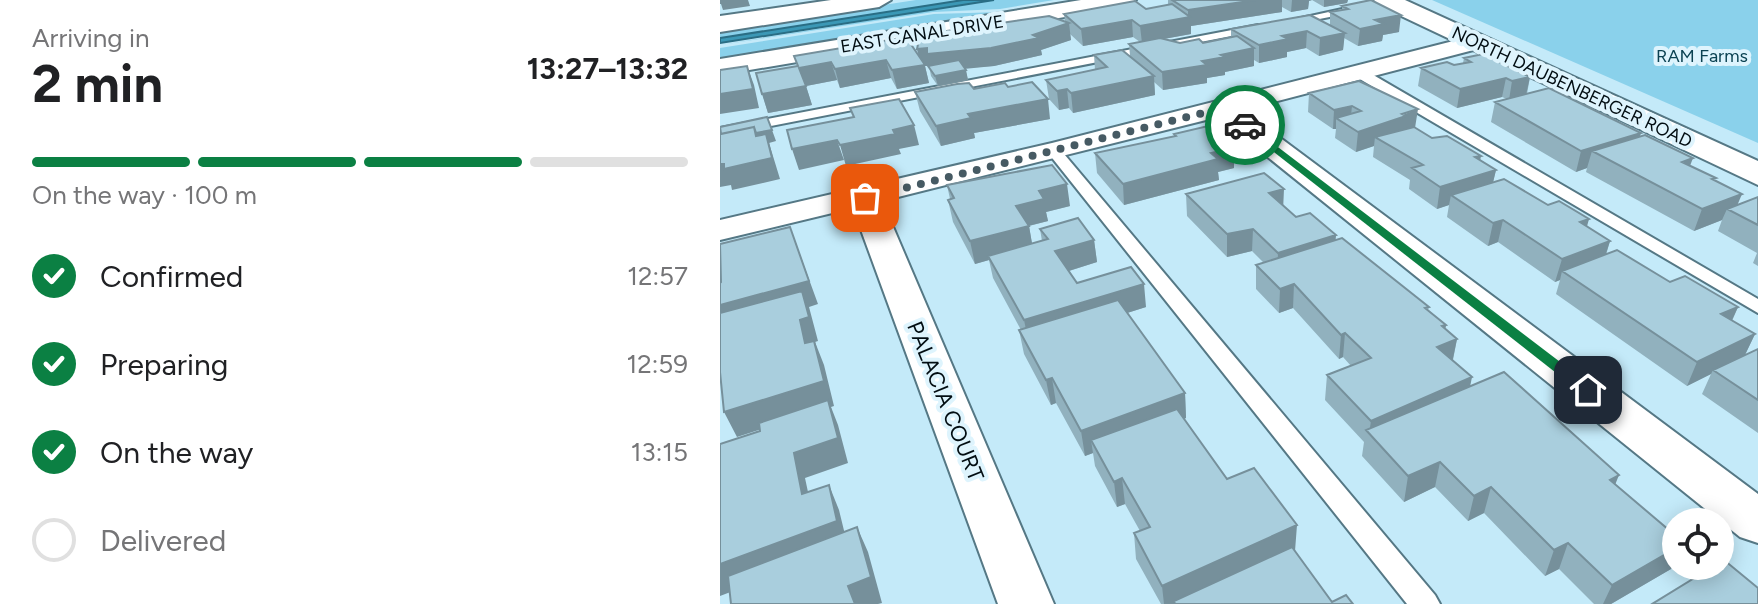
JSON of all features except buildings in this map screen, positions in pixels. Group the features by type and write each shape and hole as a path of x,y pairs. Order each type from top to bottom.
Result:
{"main road":[{"name":"EAST CANAL DRIVE","path":"720,24 879,0"},
{"name":"EAST CANAL DRIVE","path":"720,67 1124,0"},
{"name":"NORTH DAUBENBERGER ROAD","path":"1389,1 1758,174"}],"street":[{"path":"720,230 865,198 1477,42"},
{"path":"1223,108 1758,522"},
{"name":"PALACIA COURT","path":"865,198 1026,604"}],"lane":[{"path":"1282,24 1389,1"},
{"path":"720,132 1266,27"},
{"path":"1358,72 1758,307"},
{"path":"1054,151 1425,604"}],"green space":[{"path":"916,0 963,0 720,38 720,30"},
{"path":"994,0 1054,0 1000,9 933,12 720,45"},
{"path":"1086,0 720,60 720,48 934,14 1001,12"},
{"name":"RAM Farms","path":"1432,0 1758,0 1758,143"}],"shaded area":[{"path":"963,0 994,0 720,43 720,38"}],"way so far":[{"path":"865,198 1223,108 1245,125"}],"route":[{"path":"1245,125 1588,390"}]}
